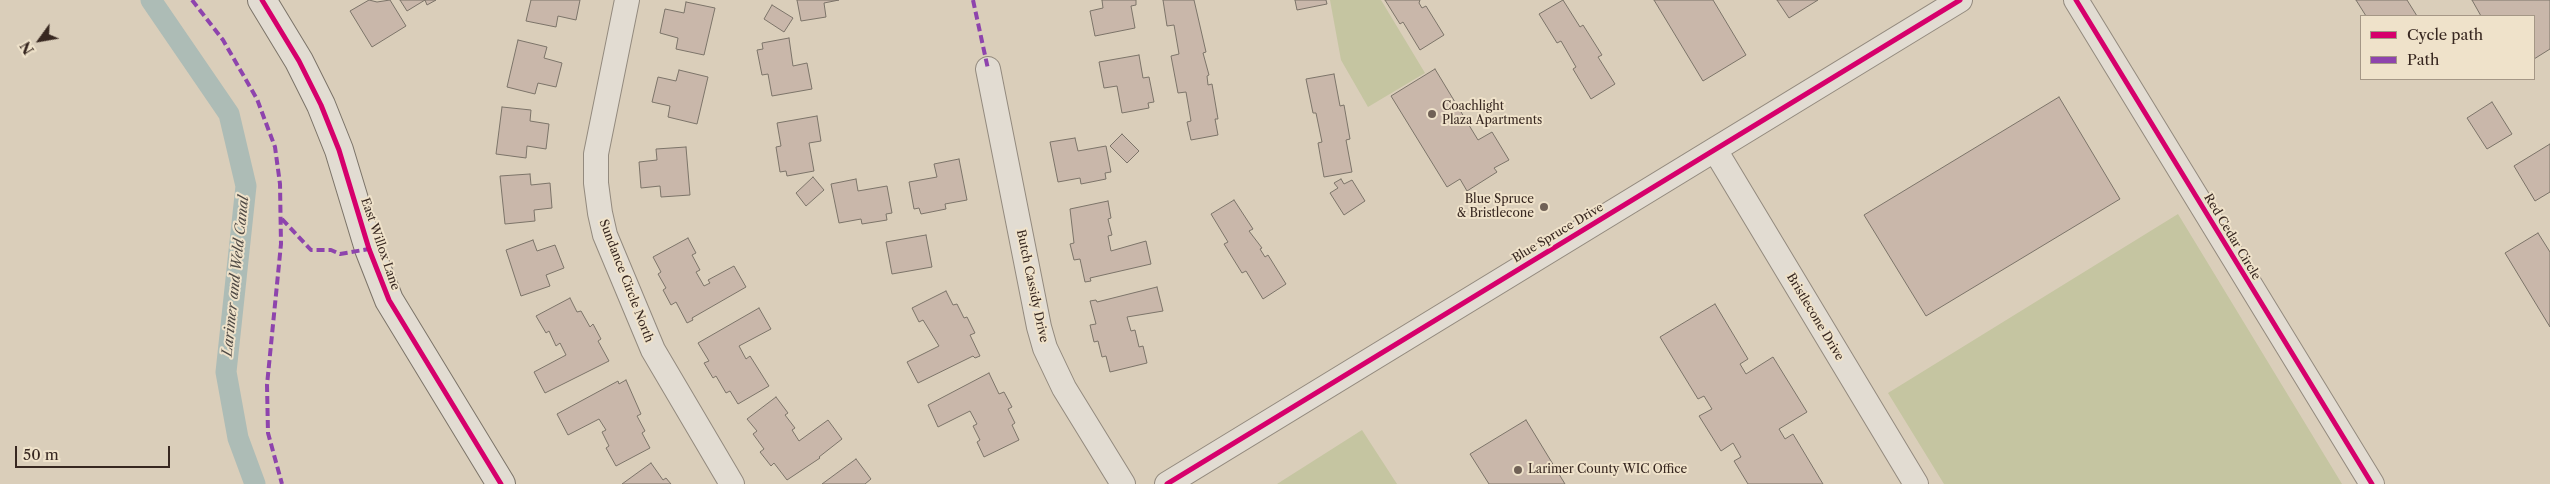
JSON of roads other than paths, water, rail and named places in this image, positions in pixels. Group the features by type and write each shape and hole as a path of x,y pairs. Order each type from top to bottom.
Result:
{"main road":[{"name":"East Willox Lane","path":"270,2 321,105 339,150 369,250 389,300 500,484"}],"street":[{"name":"Sundance Circle North","path":"627,0 596,154 596,183 600,213 605,235 653,350 732,484"},
{"name":"Blue Spruce Drive","path":"1166,484 1960,0"},
{"name":"Red Cedar Circle","path":"2076,0 2372,484"},
{"name":"Butch Cassidy Drive","path":"988,69 1039,327 1045,348 1064,388 1124,484"},
{"name":"Bristlecone Drive","path":"1715,150 1916,484"}],"waterway":[{"name":"Larimer and Weld Canal","path":"151,0 229,114 246,186 226,372 238,438 255,484"}],"place":[{"name":"Coachlight Plaza Apartments","path":"1432,114"},
{"name":"Blue Spruce & Bristlecone","path":"1544,207"},
{"name":"Larimer County WIC Office","path":"1518,470"}]}
